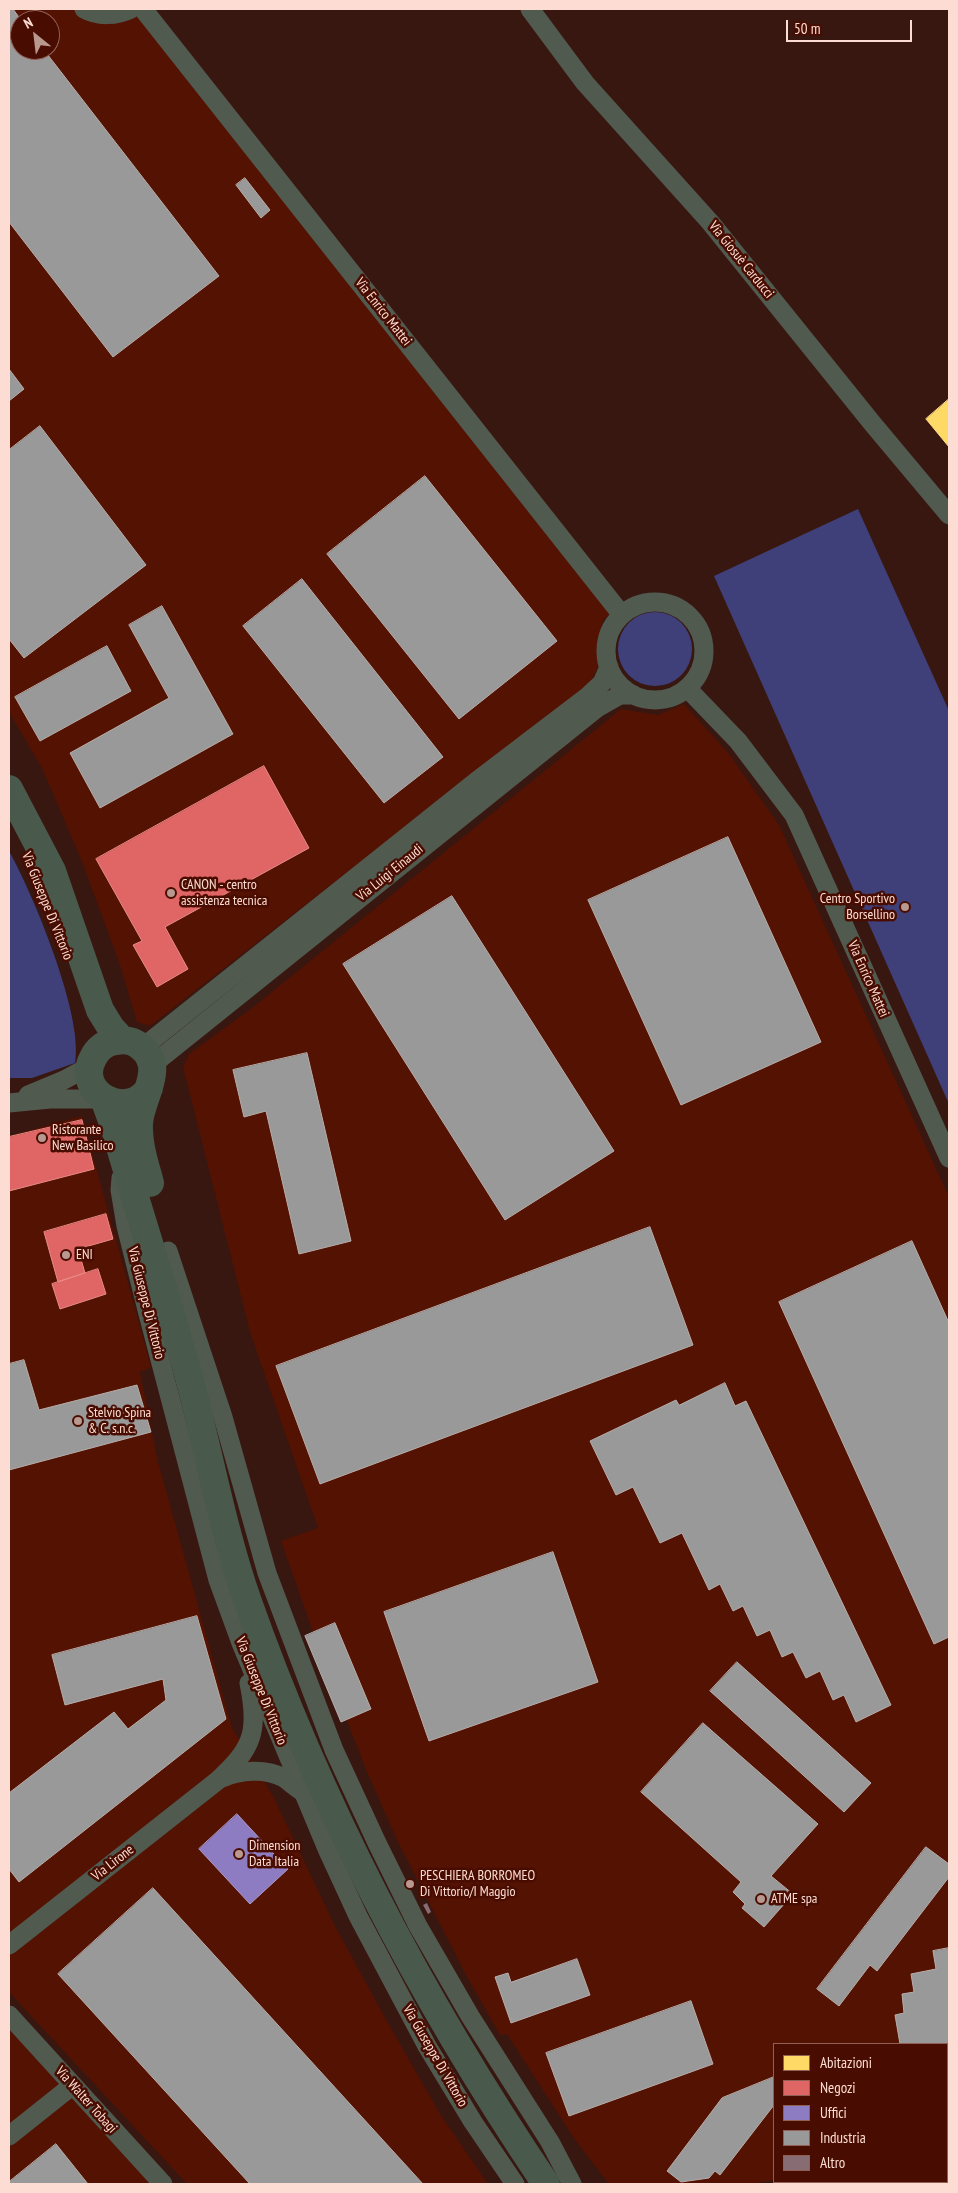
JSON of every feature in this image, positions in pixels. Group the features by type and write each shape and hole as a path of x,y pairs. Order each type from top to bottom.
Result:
{"main road":[{"name":"Via Giuseppe Di Vittorio","path":"9,790 52,871 100,1010 111,1028 141,1060 140,1144 168,1251 187,1371"},
{"name":"Via Giuseppe Di Vittorio","path":"9,816 50,909 88,1017 94,1043 92,1085 104,1099 122,1154 187,1371 239,1572 255,1621 299,1732 381,1909 441,2018 511,2132 546,2184"},
{"path":"92,1061 103,1046 141,1060 139,1098 128,1103 117,1104 104,1099"},
{"name":"Via Giuseppe Di Vittorio","path":"511,2132 563,2184"}],"street":[{"path":"84,9 102,15 115,14 131,9"},
{"name":"Via Enrico Mattei","path":"143,9 622,614"},
{"name":"Via Giosuè Carducci","path":"530,9 585,83 710,222 872,423 949,515"},
{"path":"651,602 667,603 682,609 694,619 702,632 705,647 704,663 697,677 687,688 675,696 662,700 648,700 634,696 614,679 606,653 607,639 613,626 622,614 635,606 651,602"},
{"name":"Via Luigi Einaudi","path":"141,1060 478,780 588,696 602,683 609,667"},
{"name":"Via Enrico Mattei","path":"687,688 738,741 794,815 949,1158"},
{"name":"Via Luigi Einaudi","path":"141,1060 597,708 620,695 634,696"},
{"path":"9,1103 64,1080 92,1061"},
{"path":"9,1103 50,1099 104,1099"},
{"name":"Via Giuseppe Di Vittorio","path":"122,1154 120,1190 126,1226 218,1580 241,1644 342,1883 407,2009 473,2122 515,2184"},
{"name":"Via Giuseppe Di Vittorio","path":"168,1251 223,1417 267,1573 334,1750 418,1926 470,2016 550,2142 572,2184"},
{"name":"Via Lirone","path":"9,1945 216,1781 237,1762 252,1736 254,1705 241,1644"},
{"name":"Via Lirone","path":"216,1781 234,1773 266,1773 282,1777 303,1792"},
{"name":"Via Walter Tobagi","path":"9,2015 163,2184"},
{"path":"9,2136 72,2085"}],"shaded area":[{"path":"9,9 155,9 623,601 603,620 599,637 599,665 590,683 150,1026 137,1022 120,965 81,859 42,768 9,712"},
{"name":"Centro Sportivo Borsellino","path":"858,509 949,711 949,1104 714,576"},
{"path":"655,612 676,618 686,628 692,649 686,670 676,680 655,686 634,680 624,670 618,649 624,628 634,618"},
{"path":"684,704 729,754 779,825 949,1197 949,2148 948,2043 773,2043 773,2180 750,2184 609,2184 575,2140 507,2034 500,2035 465,1973 398,1842 367,1772 321,1655 281,1541 318,1528 250,1332 183,1067 189,1054 252,1008 621,709 658,715"},
{"path":"9,851 31,896 54,956 72,1016 76,1042 75,1063 32,1078 9,1078"},
{"path":"82,1116 151,1367 140,1372 158,1462 232,1728 273,1796 335,1926 384,2016 440,2114 488,2184 187,2184 9,1992 9,1136"},
{"path":"9,2015 163,2184 9,2184"}],"building: Abitazioni":[{"path":"949,399 949,447 926,419"}],"building: Negozi":[{"name":"CANON - centro assistenza tecnica","path":"264,766 309,848 165,927 188,969 157,987 133,945 142,941 96,859"},
{"path":"82,1120 94,1169 9,1191 9,1137"},
{"path":"106,1214 113,1239 78,1249 85,1273 58,1282 44,1232"},
{"path":"98,1269 106,1294 60,1309 52,1284"}],"building: Uffici":[{"path":"237,1814 288,1869 250,1904 199,1849"}],"building: Industria":[{"path":"9,9 13,9 10,10 10,60 52,60 219,276 113,357 9,222"},
{"path":"245,178 270,210 261,218 236,185"},
{"path":"9,369 24,389 9,401"},
{"path":"40,426 146,565 24,658 9,639 9,450"},
{"path":"425,476 557,641 459,719 327,554"},
{"path":"302,579 443,757 384,803 243,626"},
{"path":"162,606 233,734 100,808 70,753 169,698 129,625"},
{"path":"107,646 131,691 40,741 15,697"},
{"path":"728,837 821,1042 681,1105 588,900"},
{"path":"452,896 614,1151 505,1220 343,964"},
{"path":"307,1053 351,1241 299,1254 266,1111 244,1117 233,1070"},
{"path":"650,1227 693,1345 320,1484 276,1366"},
{"path":"912,1241 949,1323 949,1637 934,1644 779,1302"},
{"name":"Stelvio Spina & C. s.n.c.","path":"24,1360 39,1410 137,1385 151,1432 9,1470 9,1364"},
{"path":"725,1383 735,1406 746,1401 891,1705 856,1722 844,1695 833,1700 820,1671 806,1678 793,1652 782,1657 770,1630 757,1636 743,1606 733,1611 720,1584 709,1590 682,1533 660,1543 633,1487 616,1495 590,1441 676,1400 679,1405"},
{"path":"553,1552 598,1682 429,1741 384,1612"},
{"path":"197,1616 226,1719 19,1882 9,1869 9,1793 114,1712 128,1729 166,1700 163,1679 65,1705 52,1655"},
{"path":"335,1623 371,1709 341,1722 305,1636"},
{"path":"737,1662 871,1783 844,1812 710,1691"},
{"path":"703,1723 818,1824 771,1876 793,1894 764,1927 742,1908 745,1904 733,1892 741,1882 641,1792"},
{"path":"926,1847 949,1864 949,1877 877,1971 870,1965 839,2006 817,1989"},
{"path":"153,1888 423,2184 250,2184 58,1974"},
{"path":"949,1948 948,2126 948,2043 900,2043 895,2015 904,2013 902,1994 914,1992 911,1974 936,1969 933,1951"},
{"path":"577,1959 590,1995 511,2023 495,1977 508,1973 511,1982"},
{"path":"691,2001 713,2064 569,2116 546,2053"},
{"path":"773,2077 773,2106 720,2175 715,2171 709,2178 681,2182 667,2171 722,2098"},
{"path":"56,2144 88,2184 9,2184 9,2182"}],"building: Altro":[{"path":"427,1903 431,1912 428,1914 423,1905"}],"place":[{"name":"CANON - centro assistenza tecnica","path":"171,893"},
{"name":"Centro Sportivo Borsellino","path":"905,907"},
{"name":"Ristorante New Basilico","path":"42,1138"},
{"name":"ENI","path":"66,1255"},
{"name":"Stelvio Spina & C. s.n.c.","path":"78,1421"},
{"name":"Dimension Data Italia","path":"239,1854"},
{"name":"PESCHIERA BORROMEO Di Vittorio/I Maggio","path":"410,1884"},
{"name":"ATME spa","path":"761,1899"}]}
